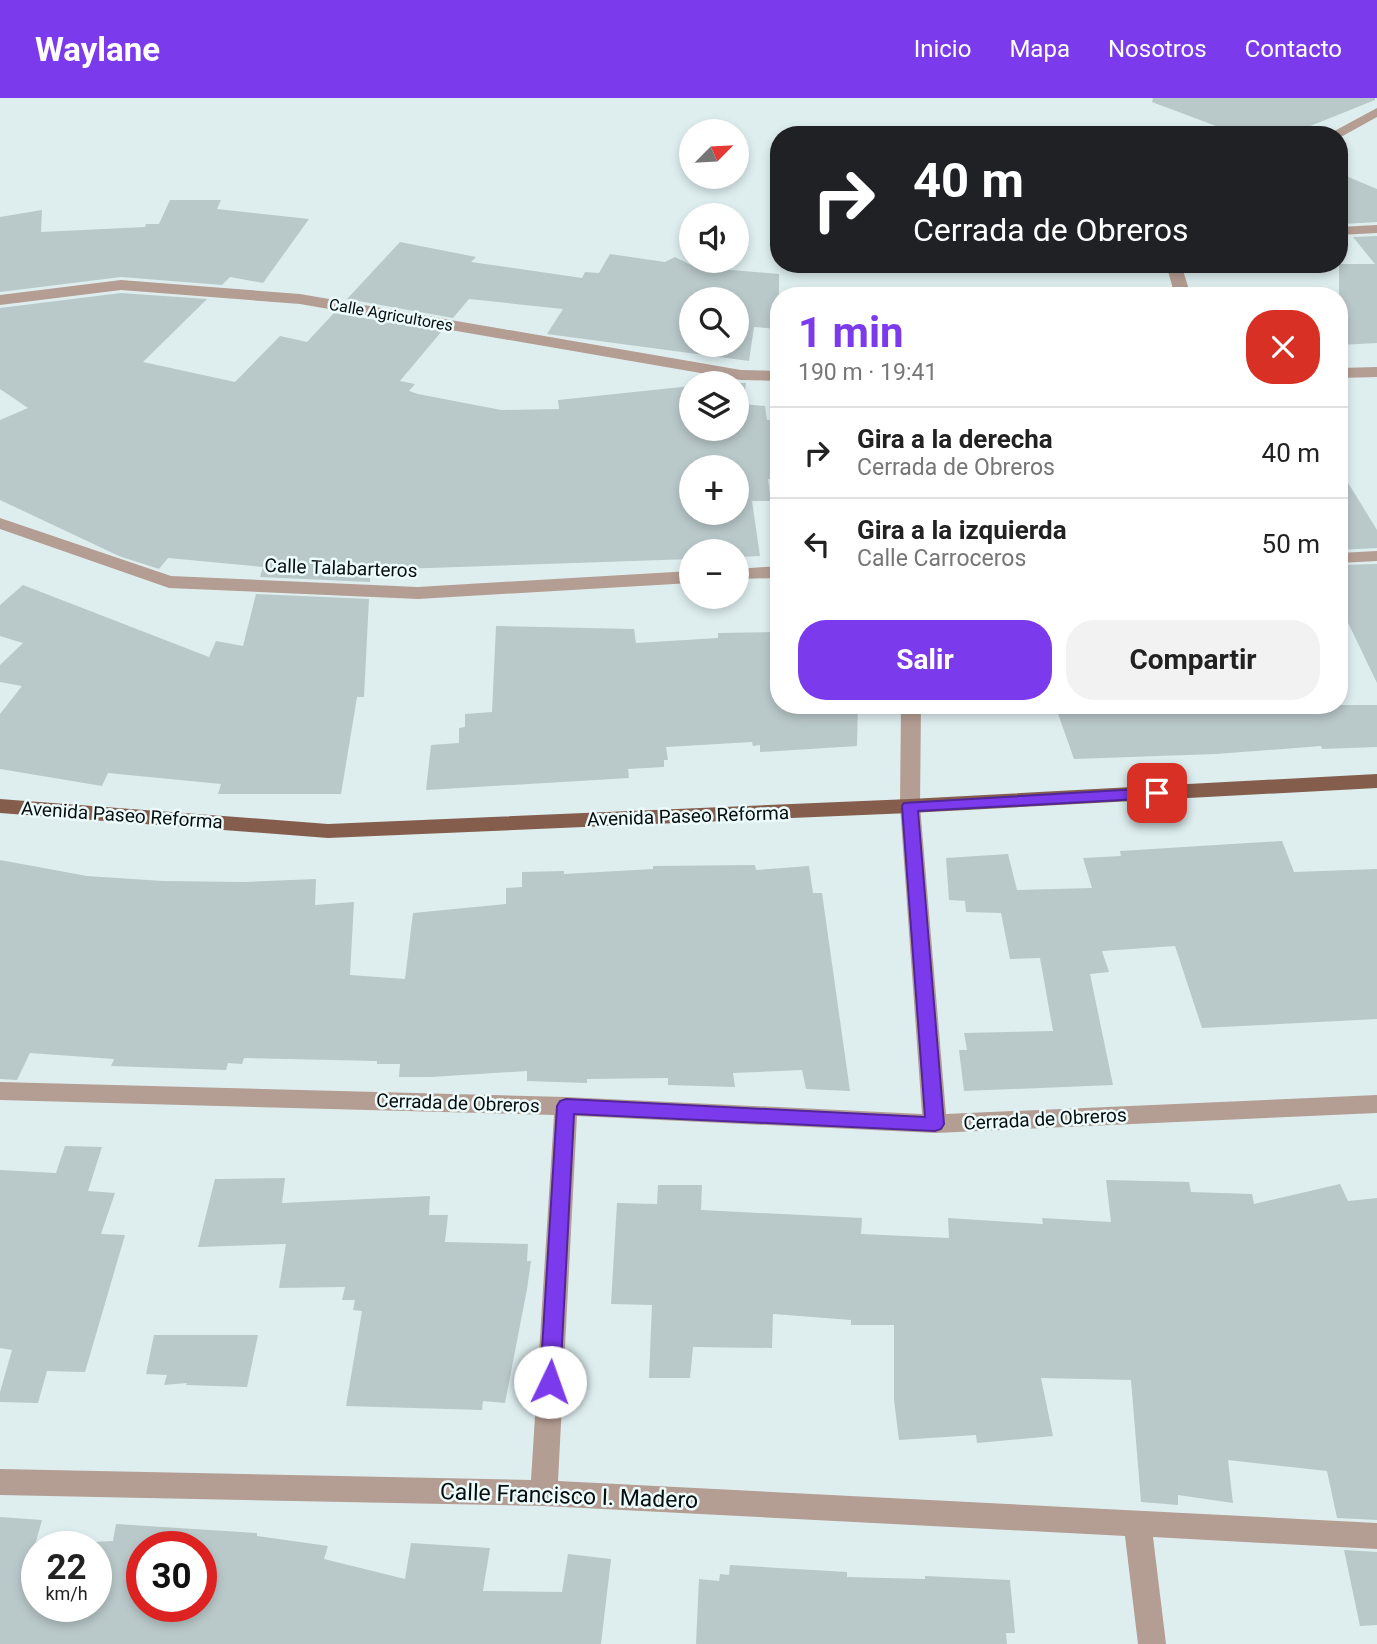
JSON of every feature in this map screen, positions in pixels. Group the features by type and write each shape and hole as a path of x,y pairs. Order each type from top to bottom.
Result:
{"main road":[{"name":"Avenida Paseo Reforma","path":"0,806 328,831 910,806 1377,781"}],"street":[{"path":"1348,128 1377,112"},
{"path":"1348,231 1377,229"},
{"name":"Calle Agricultores","path":"0,300 121,285 300,299 741,375 770,376"},
{"path":"1348,373 1377,372"},
{"name":"Calle Talabarteros","path":"0,523 169,582 418,593 679,578"},
{"path":"1348,558 1377,556"},
{"path":"749,573 770,572"},
{"path":"911,714 910,806 935,1124"},
{"name":"Cerrada de Obreros","path":"0,1091 566,1106 935,1124 1377,1104"},
{"path":"544,1493 566,1106"},
{"name":"Calle Francisco I. Madero","path":"0,1482 544,1493 1377,1536"},
{"path":"1137,1522 1152,1644"}],"building":[{"path":"1153,98 1375,98 1310,126 1216,126 1152,102"},
{"path":"1348,177 1377,189 1377,222 1348,224"},
{"path":"170,200 221,200 217,209 309,219 263,283 230,277 222,285 121,277 0,292 0,217 42,210 41,232 145,227 146,224 159,224"},
{"path":"1377,236 1377,343 1348,345 1348,287 1339,287 1339,273 1348,273 1348,264 1375,264 1353,237"},
{"path":"400,242 476,257 471,262 582,278 585,272 599,273 610,254 665,262 675,257 679,259 679,273 749,272 779,274 779,287 770,287 770,328 754,327 749,361 719,357 749,357 749,287 679,287 679,352 547,334 563,309 469,299 453,318 347,299"},
{"path":"121,293 207,299 143,362 235,382 280,336 307,342 334,313 442,331 400,381 415,384 409,391 418,394 501,410 559,409 558,400 679,387 679,441 749,441 749,405 765,406 767,420 770,420 770,501 752,501 760,556 749,556 749,539 679,539 679,559 370,570 370,582 260,577 263,567 168,558 159,569 119,556 0,500 0,420 28,408 0,389 0,308"},
{"path":"1348,483 1377,530 1377,548 1348,550"},
{"path":"1377,564 1377,683 1348,623 1348,565"},
{"path":"23,585 209,657 216,641 243,646 256,594 369,599 364,697 357,697 341,794 218,794 221,784 108,773 102,786 0,769 0,714 22,686 0,682 0,665 23,643 0,636 0,605"},
{"path":"496,626 634,629 636,643 718,638 718,633 770,632 770,714 858,714 857,746 760,752 760,745 753,746 752,742 666,747 668,760 664,760 664,767 628,769 629,778 426,790 431,745 459,743 459,728 465,727 465,714 492,712"},
{"path":"1348,705 1377,705 1377,747 1322,749 1321,746 1216,754 1074,759 1058,714 1348,714"},
{"path":"1282,841 1294,872 1377,869 1377,1019 1202,1028 1175,946 1102,951 1109,972 1090,974 1113,1085 964,1091 959,1050 967,1050 964,1033 1053,1031 1040,958 1010,959 1001,913 966,912 965,901 949,900 946,858 1008,854 1017,890 1092,888 1083,858 1121,856 1120,851"},
{"path":"0,860 87,876 163,881 316,879 315,905 354,902 350,975 405,979 413,913 506,904 506,888 522,887 522,872 564,871 564,874 653,869 653,866 755,865 756,870 809,866 813,893 822,893 850,1091 806,1089 802,1070 733,1073 735,1087 668,1085 668,1078 587,1079 587,1083 527,1081 527,1071 399,1077 400,1064 377,1064 377,1061 244,1058 242,1064 228,1063 226,1070 111,1066 114,1059 30,1053 17,1080 0,1079"},
{"path":"65,1146 102,1147 88,1191 115,1193 101,1234 125,1235 85,1372 47,1371 38,1403 0,1402 0,1392 12,1350 0,1348 0,1170 56,1173"},
{"path":"285,1178 282,1203 430,1196 429,1215 448,1215 445,1242 528,1244 527,1261 531,1261 527,1289 505,1403 483,1401 482,1410 346,1406 362,1311 353,1310 355,1300 342,1300 345,1287 279,1288 286,1244 198,1247 215,1179"},
{"path":"1106,1180 1189,1182 1191,1192 1252,1194 1254,1204 1340,1184 1348,1201 1377,1198 1377,1520 1337,1518 1327,1471 1228,1460 1233,1503 1178,1495 1178,1505 1141,1502 1131,1380 1041,1378 1053,1436 977,1443 976,1435 899,1440 894,1400 894,1325 851,1325 851,1320 773,1314 772,1348 693,1347 690,1378 649,1378 652,1305 611,1304 617,1203 657,1204 658,1185 702,1185 701,1210 862,1218 861,1234 949,1238 948,1218 1043,1224 1042,1218 1111,1222"},
{"path":"154,1335 258,1335 247,1387 186,1385 187,1383 164,1385 167,1375 146,1374"},
{"path":"0,1517 42,1520 39,1531 21,1531 21,1622 112,1622 112,1541 116,1524 257,1533 257,1536 328,1546 324,1559 405,1579 411,1543 490,1548 483,1591 562,1592 568,1554 611,1559 601,1644 0,1644"},
{"path":"1344,1550 1377,1552 1377,1625 1360,1626"},
{"path":"730,1565 847,1572 847,1577 925,1579 925,1576 1010,1580 1015,1633 1006,1633 1007,1644 696,1644 699,1579 719,1581 720,1574 729,1575"}],"route":[{"path":"550,1382 566,1106 935,1124 910,806 1157,793"}]}
